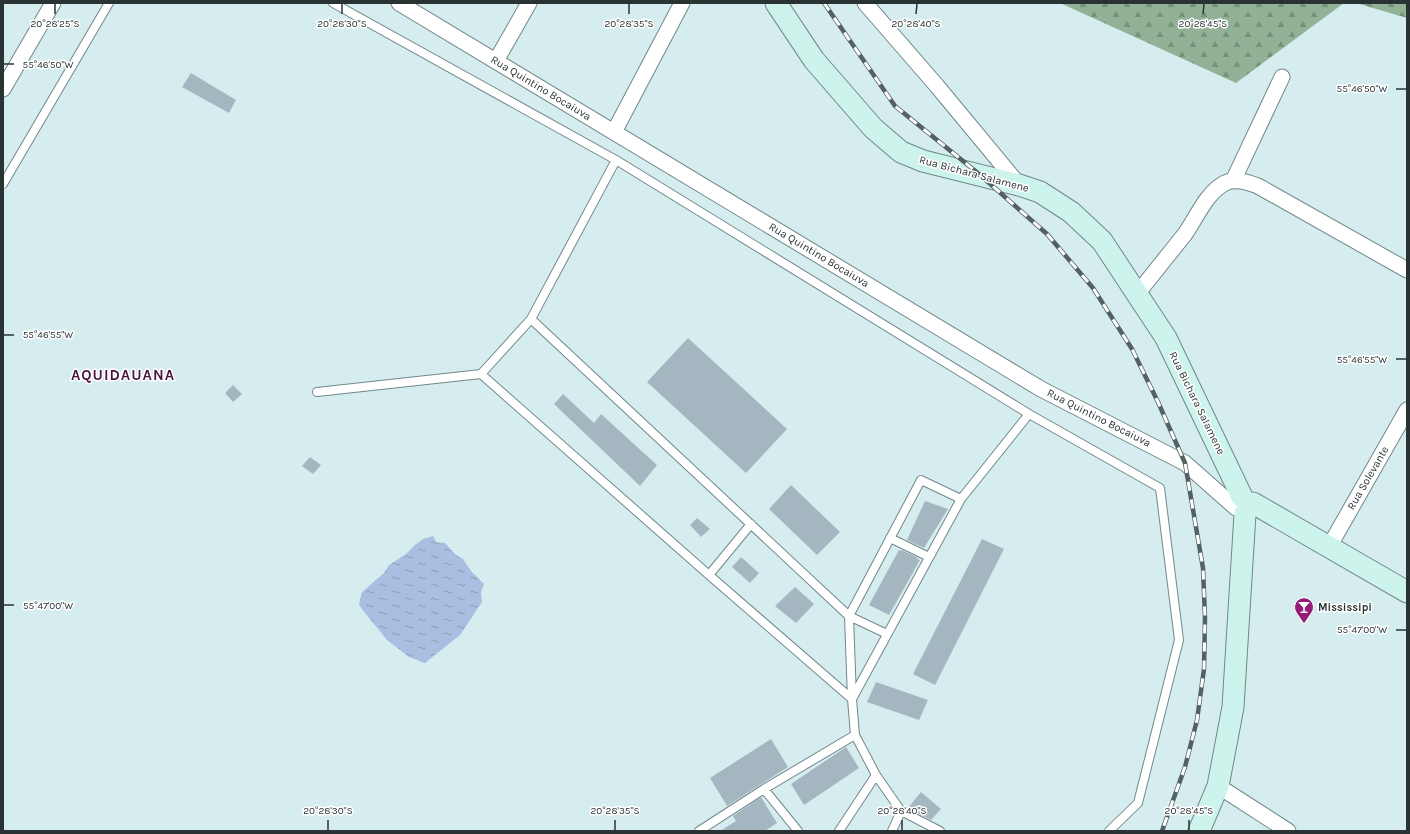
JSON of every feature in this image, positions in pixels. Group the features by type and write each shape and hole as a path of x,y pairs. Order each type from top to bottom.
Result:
{"main road":[{"name":"Rua Bichara Salamene","path":"776,3 814,60 874,128 901,152 922,161 1019,184 1040,192 1071,212 1102,240 1166,338 1244,505 1233,707 1218,786 1199,831"},
{"name":"Rua Quintino Bocaiuva","path":"1244,505 1328,547 1407,592"}],"street":[{"path":"3,87 53,3"},
{"name":"Rua Quintino Bocaiuva","path":"399,3 1041,389 1185,463 1244,505"},
{"path":"496,61 529,3"},
{"path":"614,132 682,3"},
{"path":"865,3 938,86 1019,184"},
{"path":"1233,181 1282,76"},
{"path":"1137,294 1185,233 1208,198 1220,187 1233,181 1247,181 1258,186 1407,270"},
{"name":"Rua Solevante","path":"1328,547 1407,410"},
{"path":"1218,786 1288,831"}],"lane":[{"path":"3,184 109,3"},
{"path":"333,3 616,160 1029,414 1160,488 1179,640 1138,803 1108,831"},
{"path":"317,392 481,374 531,319 616,160"},
{"path":"531,319 849,616 887,634"},
{"path":"481,374 709,576 852,700"},
{"path":"852,700 961,499 1029,414"},
{"path":"940,831 902,811 876,775 856,735 852,700 849,616 921,480 961,499"},
{"path":"709,576 751,524"},
{"path":"890,538 929,557"},
{"path":"699,831 764,788 856,735"},
{"path":"839,831 876,775"},
{"path":"764,788 798,831"},
{"path":"892,831 902,811"}],"green space":[{"path":"1060,3 1344,3 1236,83"},
{"path":"1356,3 1407,3 1407,18"}],"water":[{"path":"433,536 436,542 445,543 455,554 463,559 471,571 484,584 481,592 482,602 460,635 425,663 409,657 387,640 359,604 362,592 384,573 389,565 406,554 423,539"}],"building":[{"path":"191,73 236,100 229,113 182,87"},
{"path":"688,338 787,429 746,473 647,382"},
{"path":"233,385 242,394 233,402 225,393"},
{"path":"563,394 594,423 601,414 657,465 640,486 554,404"},
{"path":"310,457 321,465 313,474 302,466"},
{"path":"791,485 840,532 817,555 769,509"},
{"path":"925,501 948,509 924,548 907,540"},
{"path":"697,518 710,529 701,537 690,525"},
{"path":"982,539 1004,549 935,685 913,674"},
{"path":"899,550 902,550 920,560 889,615 869,605"},
{"path":"741,557 759,573 750,583 732,567"},
{"path":"795,587 814,604 796,623 775,606"},
{"path":"876,682 928,700 919,720 867,702"},
{"path":"771,739 788,767 727,806 710,778"},
{"path":"846,747 859,768 804,805 791,784"},
{"path":"921,792 941,809 931,820 908,808"},
{"path":"761,797 777,823 765,831 720,831 736,821 733,816"}],"railway":[{"path":"824,3 895,106 979,174 1047,234 1093,288 1132,349 1158,402 1185,463 1203,568 1205,618 1204,669 1197,720 1185,767 1162,831"}],"place":[{"name":"Mississipi","path":"1304,624"}],"district":[{"name":"AQUIDAUANA","path":"123,375"}]}
